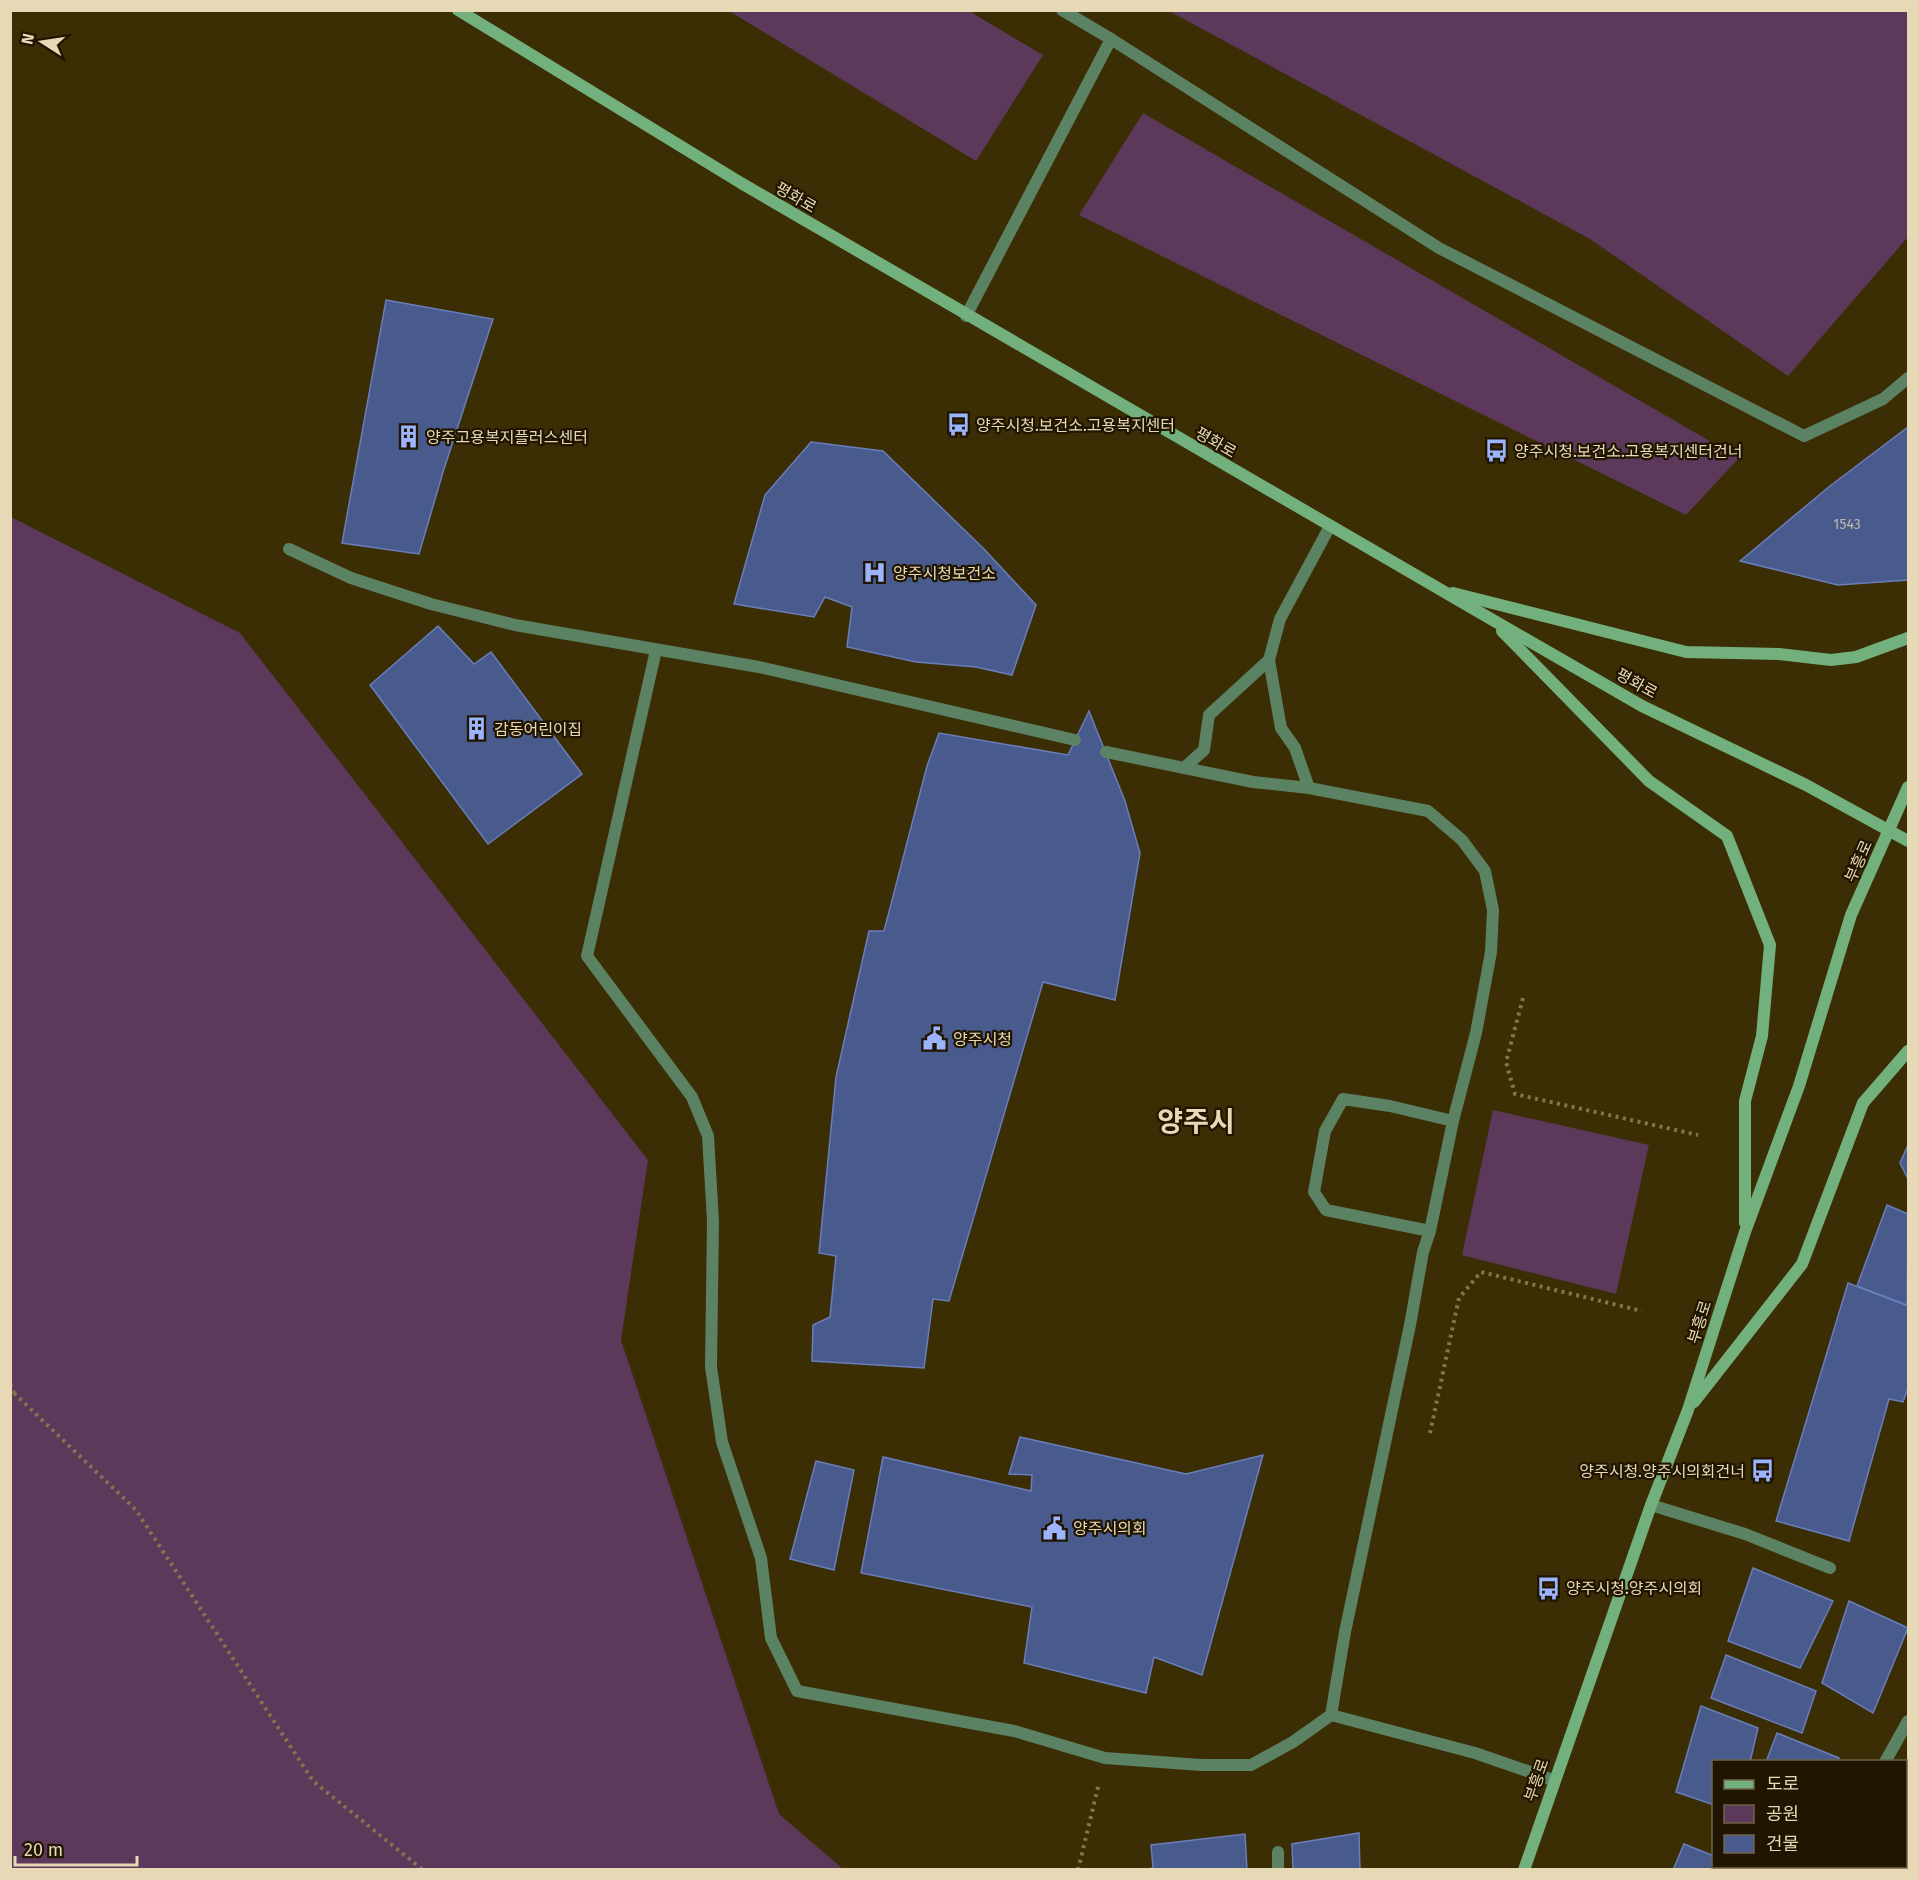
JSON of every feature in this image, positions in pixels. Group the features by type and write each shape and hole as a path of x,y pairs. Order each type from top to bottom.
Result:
{"main road":[{"name":"평화로","path":"458,10 741,183 966,316 1438,589 1642,705 1890,829 1908,841"},
{"path":"1438,589 1686,652 1779,654 1831,660 1856,657 1908,638"},
{"path":"1491,619 1649,781 1727,836 1770,945 1762,1036 1745,1101 1745,1232"},
{"name":"부흥로","path":"1524,1869 1553,1780 1651,1505 1688,1410 1745,1232 1799,1086 1851,915 1908,787"},
{"path":"1688,1410 1802,1264 1863,1103 1908,1051"}],"street":[{"path":"1062,10 1439,248 1804,436 1883,399 1908,378"},
{"path":"966,316 1111,39"},
{"path":"1309,788 1295,748 1281,728 1269,660 1280,619 1330,526"},
{"path":"289,549 351,578 431,604 515,625 759,667 1075,740"},
{"path":"656,650 587,956 692,1097 708,1136 713,1221 711,1367 722,1442 761,1558 771,1638 797,1691 1014,1731 1106,1758 1201,1765 1251,1765 1331,1715 1475,1753 1553,1780"},
{"path":"1184,768 1204,750 1209,715 1269,660"},
{"path":"1106,752 1253,782 1309,788 1428,811 1462,840 1485,871 1493,910 1491,952 1476,1033 1453,1121 1430,1231 1423,1252 1410,1325 1345,1632 1331,1715"},
{"path":"1430,1231 1326,1210 1314,1192 1325,1131 1342,1099 1390,1106 1453,1121"},
{"path":"1651,1505 1745,1534 1830,1568"},
{"path":"1887,1760 1908,1721"},
{"path":"1278,1852 1278,1869"}],"path":[{"path":"1523,998 1506,1062 1515,1094 1698,1135"},
{"path":"1430,1433 1459,1298 1481,1272 1642,1311"},
{"path":"10,1384 12,1394 136,1510 313,1781 423,1869"},
{"path":"1078,1869 1106,1758"}],"green space":[{"path":"729,11 969,11 1043,55 976,161"},
{"path":"1169,11 1908,11 1908,237 1788,376 1590,239"},
{"path":"1143,113 1739,458 1686,515 1079,215"},
{"path":"11,517 240,633 648,1160 621,1340 779,1814 843,1869 11,1869"},
{"path":"1493,1110 1649,1145 1616,1294 1462,1255"}],"building":[{"name":"양주고용복지플러스센터","path":"386,300 493,319 419,554 342,543"},
{"path":"1908,427 1908,580 1838,585 1740,561 1830,486"},
{"name":"양주시청보건소","path":"811,442 883,451 984,549 1036,605 1012,675 976,667 916,662 847,647 852,607 825,597 814,617 734,604 765,495"},
{"name":"감동어린이집","path":"438,626 474,664 491,652 582,774 488,844 370,685"},
{"name":"양주시청","path":"1089,711 1125,801 1140,853 1115,1000 1043,982 949,1301 933,1299 924,1368 812,1361 813,1325 830,1317 836,1256 819,1253 836,1077 869,931 884,931 927,766 939,733 1068,755"},
{"path":"1908,1145 1908,1179 1900,1163"},
{"path":"1887,1205 1908,1214 1907,1305 1857,1286"},
{"path":"1848,1283 1908,1306 1908,1388 1903,1402 1889,1399 1849,1541 1776,1521"},
{"name":"양주시의회","path":"1020,1437 1186,1474 1263,1455 1202,1675 1154,1657 1146,1693 1024,1663 1032,1607 861,1573 883,1457 1031,1491 1032,1475 1009,1474"},
{"path":"816,1461 854,1470 834,1570 790,1559"},
{"path":"1753,1568 1833,1601 1800,1668 1728,1641"},
{"path":"1849,1601 1908,1628 1873,1713 1822,1683"},
{"path":"1726,1655 1816,1691 1802,1733 1711,1698"},
{"path":"1701,1706 1758,1728 1750,1760 1712,1760 1712,1804 1676,1792"},
{"path":"1777,1733 1839,1758 1838,1760 1767,1760"},
{"path":"1359,1833 1360,1870 1293,1870 1292,1844"},
{"path":"1245,1834 1247,1870 1142,1870 1153,1868 1151,1845"},
{"path":"1684,1844 1712,1855 1712,1868 1747,1870 1673,1870"}],"place":[{"name":"양주시청.보건소.고용복지센터","path":"958,425"},
{"name":"양주고용복지플러스센터","path":"408,437"},
{"name":"양주시청.보건소.고용복지센터건너","path":"1496,451"},
{"name":"양주시청보건소","path":"875,573"},
{"name":"감동어린이집","path":"476,729"},
{"name":"양주시청","path":"935,1039"},
{"name":"양주시청.양주시의회건너","path":"1763,1471"},
{"name":"양주시의회","path":"1055,1528"},
{"name":"양주시청.양주시의회","path":"1548,1588"}],"district":[{"name":"양주시","path":"1196,1121"}]}
